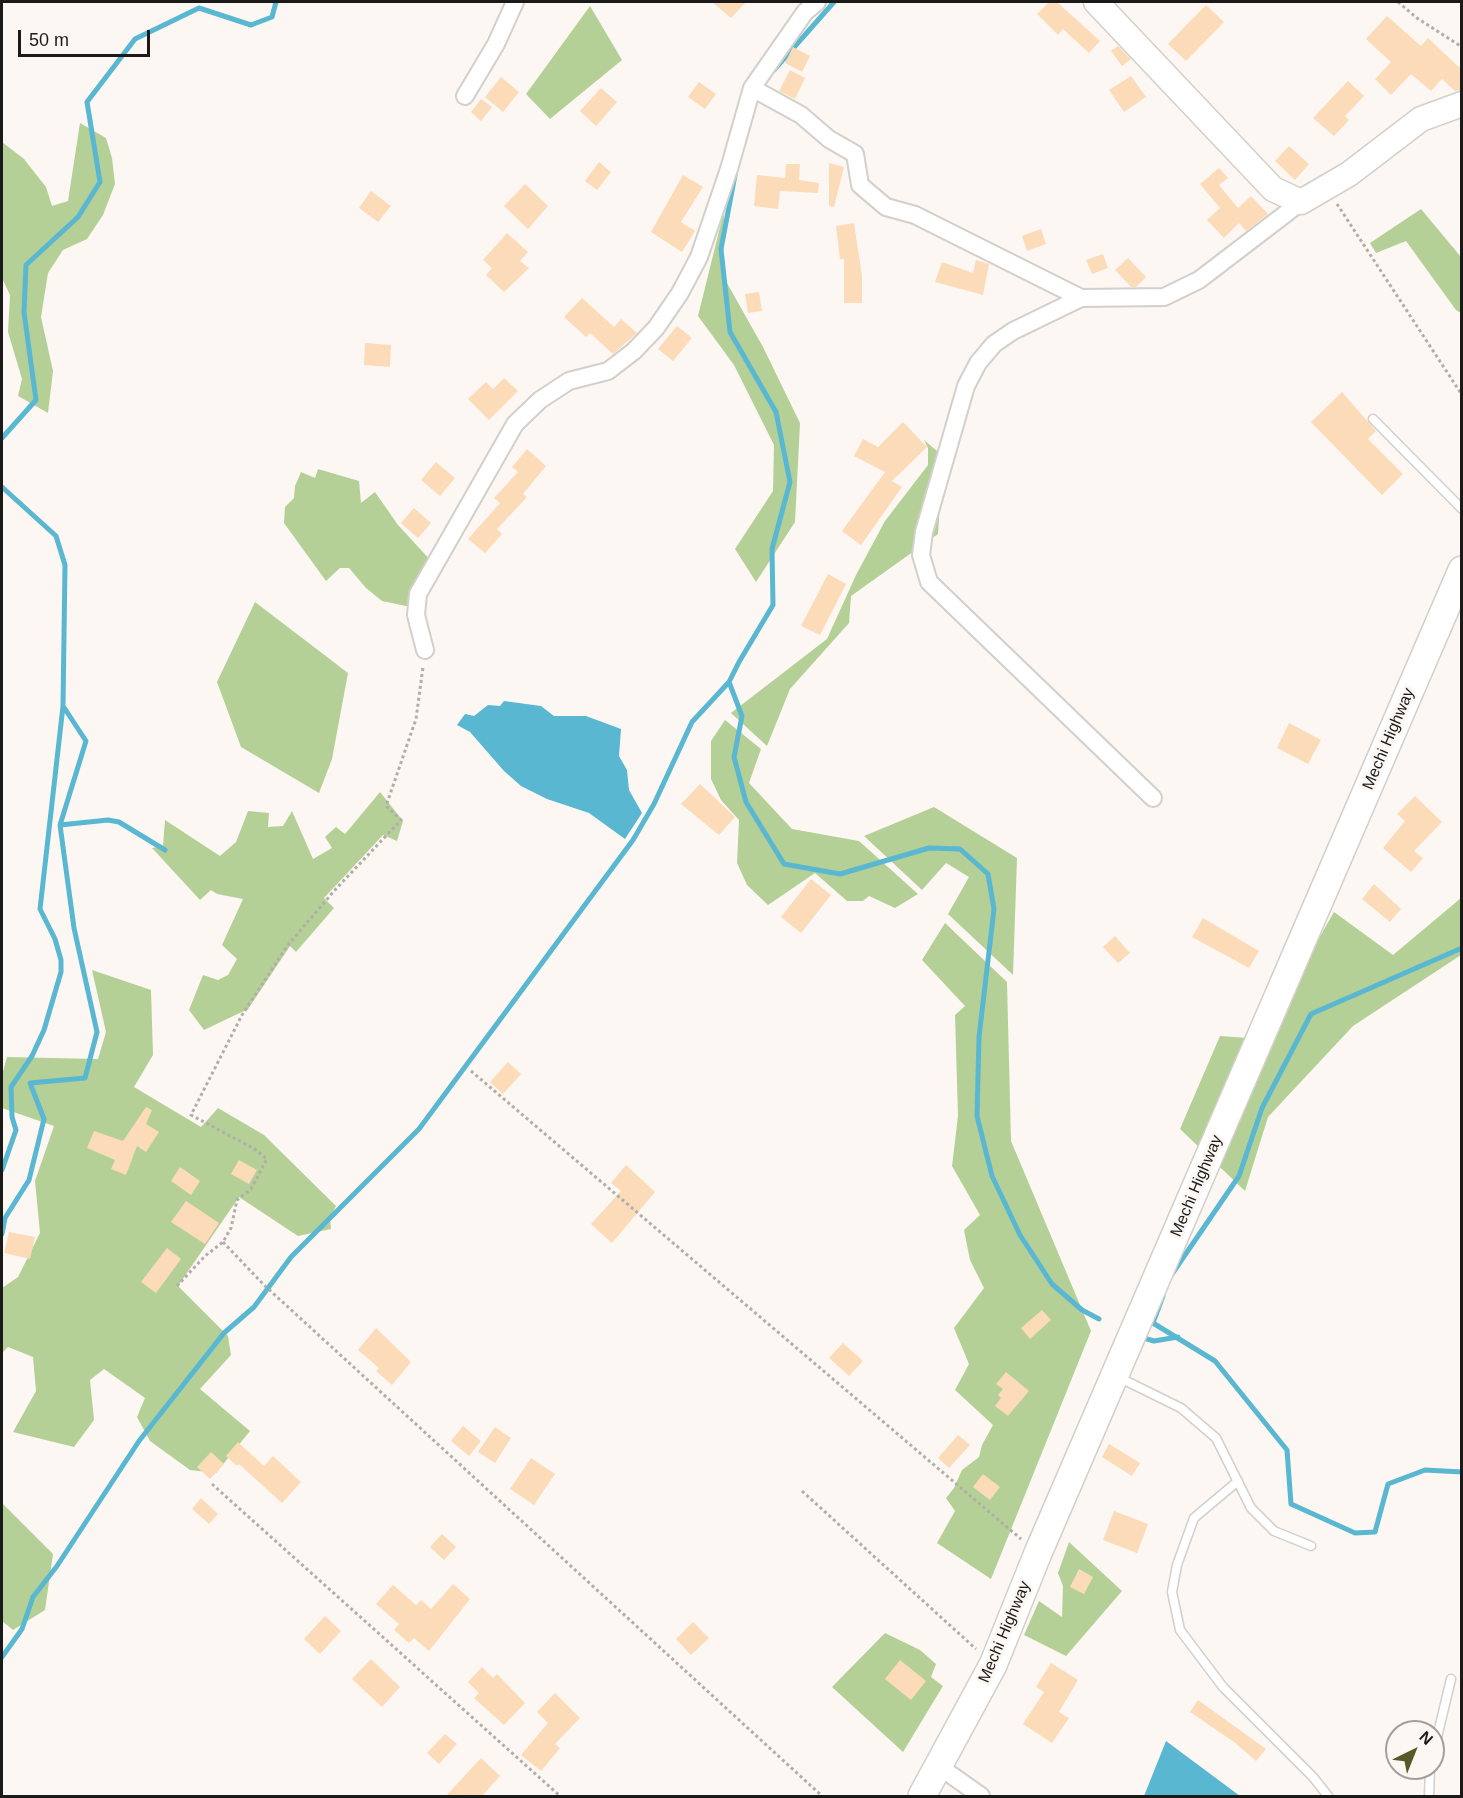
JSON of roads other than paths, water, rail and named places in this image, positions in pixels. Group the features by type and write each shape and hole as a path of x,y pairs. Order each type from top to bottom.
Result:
{"main road":[{"name":"Mechi Highway","path":"922,1797 993,1665 1038,1553 1461,570"}],"street":[{"path":"465,96 496,44 514,2"},
{"path":"425,650 417,615 418,594 515,424 540,400 569,381 608,371 656,328 680,294 699,257 729,170 752,88 805,12 818,2"},
{"path":"1096,2 1273,189 1301,202"},
{"path":"752,88 801,115 829,139 855,154 860,185 886,207 915,215 1081,298"},
{"path":"1153,798 929,582 921,555 924,532 966,386 978,363 994,344 1013,331 1081,298 1164,297 1199,280 1301,202 1349,174 1421,120 1461,104"},
{"path":"940,1767 981,1797"}],"lane":[{"path":"1373,419 1461,509"},
{"path":"1115,1375 1181,1408 1216,1438 1251,1508 1274,1531 1311,1546"},
{"path":"1238,1481 1194,1518 1177,1565 1172,1592 1180,1630 1223,1687 1313,1777 1328,1797"},
{"path":"1441,1720 1451,1679"},
{"path":"1429,1797 1430,1780"}],"water":[{"path":"504,701 541,706 554,716 586,716 621,729 619,756 627,770 629,790 642,813 625,839 589,813 547,799 521,786 504,771 470,732 457,725 465,714 474,716 488,705 500,706"},
{"path":"1166,1741 1240,1796 1144,1796"}],"waterway":[{"path":"2,438 36,400 24,312 26,265 78,217 100,182 87,102 135,39 199,8 251,25 272,17 276,2"},
{"path":"774,70 834,2"},
{"path":"735,175 721,249 730,332 776,412 790,482 772,549 773,605 729,682 742,716 734,757 746,802 784,864 840,874 929,848 960,849 988,874 994,909 979,1037 977,1116 992,1176 1020,1235 1052,1284 1082,1310 1099,1319"},
{"path":"2,487 56,536 65,565 63,706 86,741 60,825 74,928 97,1032 85,1078 30,1083 44,1119 29,1180 5,1218 2,1234"},
{"path":"2,1657 22,1629 33,1597 57,1566 139,1441 224,1333 254,1307 291,1257 419,1129 633,840 654,804 692,722 729,682"},
{"path":"2,1170 16,1130 12,1117 11,1087 32,1056 44,1030 61,972 61,960 55,939 40,909 63,706"},
{"path":"60,825 108,820 119,822 165,850"},
{"path":"1172,1274 1239,1176 1262,1108 1311,1014 1462,948"},
{"path":"1163,1296 1153,1323 1215,1361 1287,1450 1291,1504 1355,1533 1375,1532 1388,1484 1425,1470 1462,1472"},
{"path":"1140,1337 1154,1341 1178,1337"}]}
